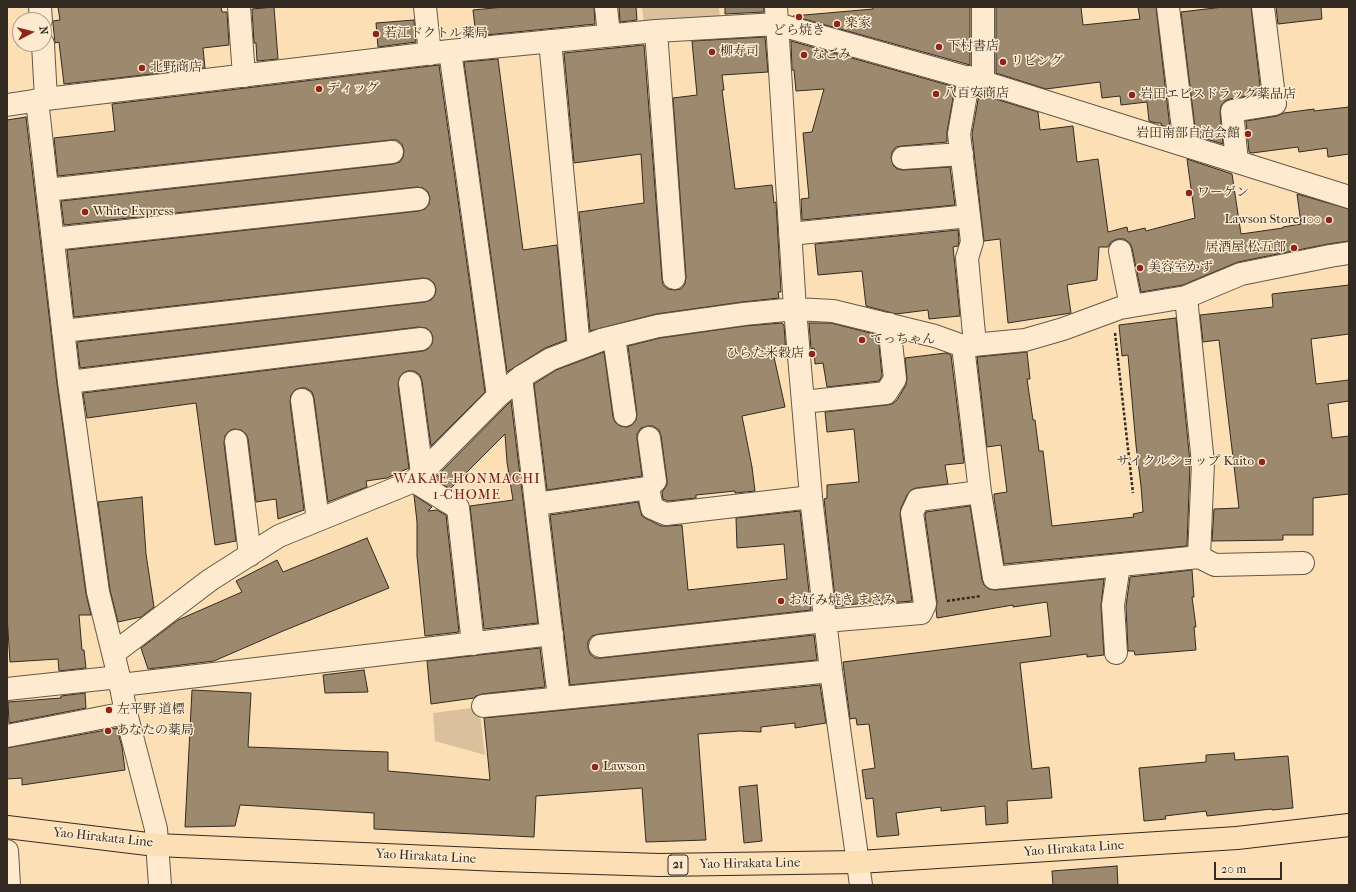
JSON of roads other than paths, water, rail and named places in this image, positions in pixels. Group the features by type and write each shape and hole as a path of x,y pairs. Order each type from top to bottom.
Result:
{"main road":[{"name":"Yao Hirakata Line","path":"7,827 156,845 660,865 858,862 1237,838 1349,825"}],"street":[{"path":"239,7 244,76"},
{"path":"425,7 440,53 498,396"},
{"path":"606,7 609,35"},
{"path":"983,7 976,80 959,134 972,242 967,258 969,346 980,492 994,578 1199,557 1215,565 1302,563"},
{"path":"1168,7 1185,145"},
{"path":"1237,162 1232,111 1275,104 1263,7"},
{"path":"776,15 795,308 811,497 831,671 861,885"},
{"path":"7,105 41,99 440,53 656,31 776,15 976,80 1349,197"},
{"path":"656,31 674,278"},
{"path":"550,41 579,348"},
{"path":"42,52 41,99 47,190 69,382 98,592 114,653 126,713 156,829 160,885"},
{"path":"47,190 392,152"},
{"path":"902,158 962,154"},
{"path":"53,239 418,199"},
{"path":"790,234 969,216"},
{"path":"1120,251 1122,308"},
{"path":"114,653 210,580 279,536 418,477 498,396 521,377 551,359 601,340 658,326 795,308 833,311 889,324 969,346 1025,340 1063,329 1122,308 1186,297 1241,274 1349,253"},
{"path":"64,331 424,290"},
{"path":"1186,297 1203,464 1199,557"},
{"path":"803,402 886,393 895,379 889,324"},
{"path":"614,337 625,415"},
{"path":"69,382 421,338"},
{"path":"521,377 559,698"},
{"path":"410,383 418,477 458,508 473,644"},
{"path":"302,400 318,520"},
{"path":"536,504 648,488 655,480 649,438"},
{"path":"236,441 250,555"},
{"path":"648,488 652,508 666,514 811,497"},
{"path":"600,646 921,612 925,604 912,513 918,500 980,492"},
{"path":"1116,653 1113,605 1119,565"},
{"path":"7,689 120,681 473,644 552,634"},
{"path":"483,706 831,671"},
{"path":"7,736 126,713"},
{"path":"7,851 9,885"}],"place":[{"name":"どら焼き","path":"799,17"},
{"name":"楽家","path":"837,24"},
{"name":"若江ドクトル薬局","path":"376,34"},
{"name":"下村書店","path":"939,47"},
{"name":"柳寿司","path":"712,52"},
{"name":"なごみ","path":"804,55"},
{"name":"リビング","path":"1003,62"},
{"name":"北野商店","path":"142,68"},
{"name":"ディッグ","path":"319,89"},
{"name":"八百安商店","path":"936,94"},
{"name":"岩田エビスドラッグ薬品店","path":"1132,95"},
{"name":"岩田南部自治会館","path":"1248,134"},
{"name":"ワーゲン","path":"1189,193"},
{"name":"White Express","path":"85,212"},
{"name":"Lawson Store 100","path":"1329,220"},
{"name":"居酒屋 松五郎","path":"1294,248"},
{"name":"美容室かず","path":"1140,268"},
{"name":"てっちゃん","path":"862,340"},
{"name":"ひらた米穀店","path":"812,354"},
{"name":"サイクルショップ Kaito","path":"1262,462"},
{"name":"お好み焼き まさみ","path":"781,601"},
{"name":"左平野 道標","path":"109,710"},
{"name":"あなたの薬局","path":"108,731"},
{"name":"Lawson","path":"595,767"}],"district":[{"name":"WAKAE-HONMACHI 1-CHOME","path":"467,488"}]}
